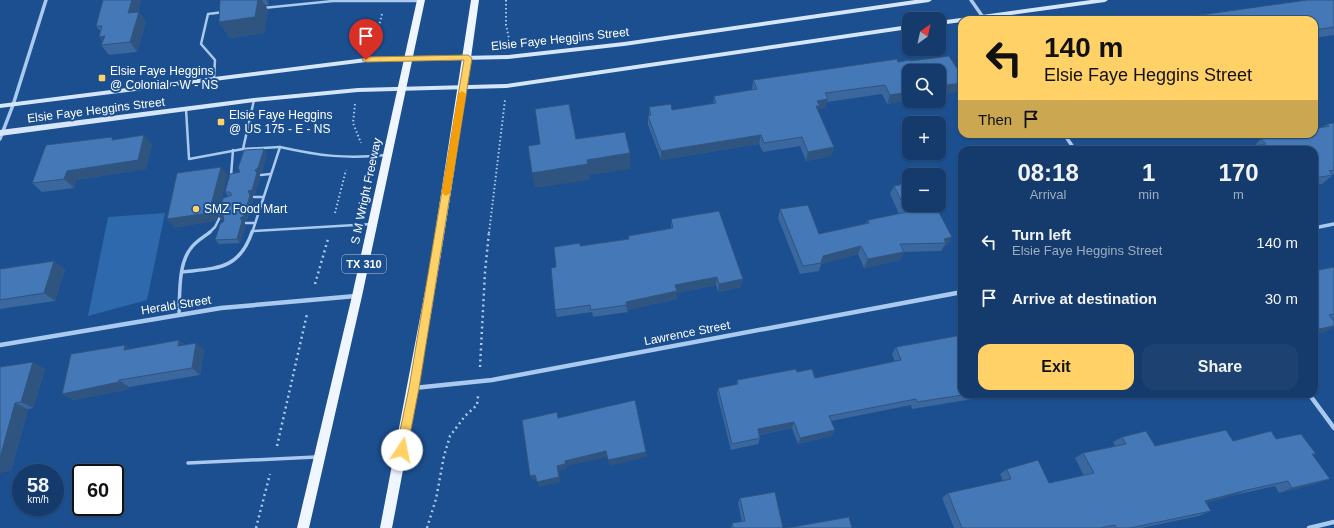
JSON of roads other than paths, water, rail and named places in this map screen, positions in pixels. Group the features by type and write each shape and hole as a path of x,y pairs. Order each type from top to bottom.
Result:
{"main road":[{"name":"S M Wright Freeway","path":"303,528 357,296 421,0"},
{"path":"386,528 414,388 464,87 475,0"},
{"name":"Elsie Faye Heggins Street","path":"0,106 366,60 508,57 624,44 929,0"},
{"path":"997,16 1105,0"},
{"path":"946,22 958,21"},
{"name":"Elsie Faye Heggins Street","path":"1,135 254,100 358,90 506,86 902,28"}],"street":[{"path":"1,135 13,104 46,0"},
{"path":"971,0 982,16"},
{"path":"1318,227 1334,224"},
{"name":"Lawrence Street","path":"414,388 492,380 958,293"},
{"name":"Herald Street","path":"0,345 179,313 290,299 357,296"},
{"path":"1312,398 1334,428"},
{"path":"1309,528 1334,522"}],"lane":[{"path":"262,8 325,2 421,0"},
{"path":"214,78 215,60 201,44 208,14 231,11"},
{"path":"243,149 254,100"},
{"path":"186,110 189,159 233,150 280,147 314,155 353,158 387,155"},
{"path":"182,272 229,265 240,257 247,247 280,147"},
{"path":"230,182 233,150"},
{"path":"261,175 270,174"},
{"path":"231,176 236,176"},
{"path":"254,197 263,196"},
{"path":"179,313 182,272 190,249 218,226 222,213"},
{"path":"246,223 254,223"},
{"path":"252,231 373,224"},
{"path":"188,463 320,457"}],"place":[{"name":"Elsie Faye Heggins @ Colonial - W - NS","path":"102,78"},
{"name":"Elsie Faye Heggins @ US 175 - E - NS","path":"221,122"},
{"name":"SMZ Food Mart","path":"196,209"}]}
